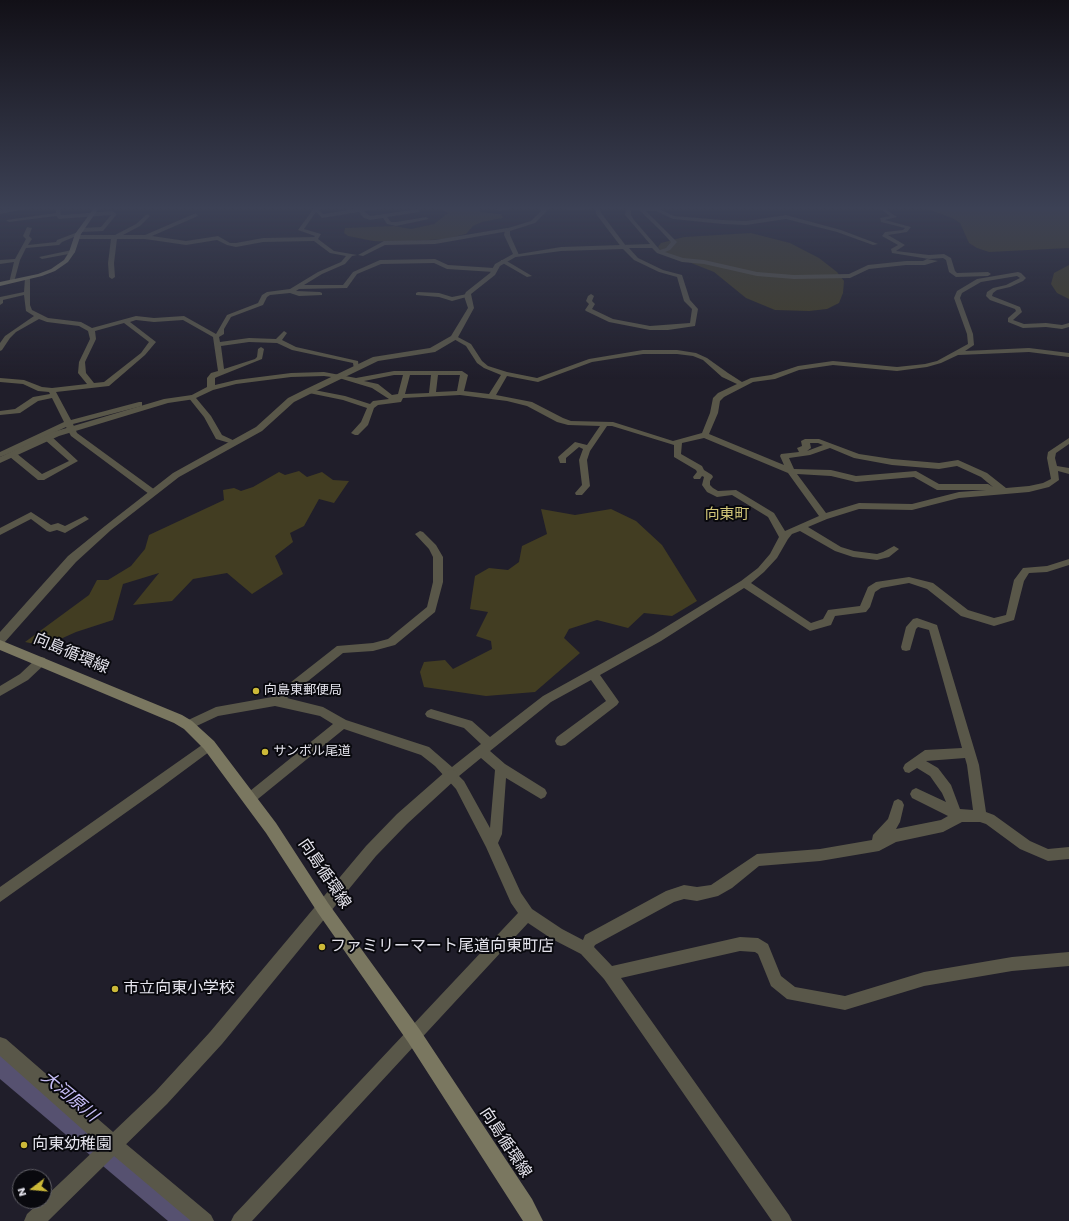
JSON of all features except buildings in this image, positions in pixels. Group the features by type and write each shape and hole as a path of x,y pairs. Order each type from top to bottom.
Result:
{"main road":[{"path":"0,284 27,279 53,270 59,265"},
{"name":"向島循環線","path":"0,644 160,711 188,725 209,745 271,828 323,908 414,1036 525,1206 533,1221"}],"street":[{"path":"11,282 16,265"},
{"path":"112,265 112,277"},
{"path":"216,336 221,334 222,329 230,316 261,304 264,296 269,293 291,291 320,273 338,265"},
{"path":"298,287 345,287 355,273 373,265"},
{"path":"443,265 447,267 494,270"},
{"path":"418,294 439,295 452,299 467,296 474,287 488,278 499,265"},
{"path":"510,265 529,276"},
{"path":"590,296 588,301 592,304 588,310 611,321 650,328 668,328 694,325 695,309 687,301 680,276 661,271 648,265"},
{"path":"717,265 757,274 794,277 850,276 868,267 887,265"},
{"path":"950,265 952,272 956,275 974,275 1010,271 1023,278 1008,286 995,289 990,292 989,296 992,299 1018,308 1019,312 1011,318 1010,321 1024,326 1046,325 1062,327 1069,325"},
{"path":"705,435 714,413 716,400 721,395 751,380 772,377 798,368 833,363 889,369 918,368 939,362 971,345 970,334 957,298 959,292 979,280 1018,274"},
{"path":"27,279 28,311 47,320 81,324 91,330 93,339 82,362 82,373 92,386"},
{"path":"291,291 299,294 320,294"},
{"path":"0,303 0,299 27,293"},
{"path":"0,640 72,559 152,492 176,475 233,442 259,429 291,400 376,359 432,350 454,337 472,308 467,296"},
{"path":"0,349 7,337 14,331 39,316"},
{"path":"91,330 136,318 154,320 184,318 216,336"},
{"path":"0,413 16,411 36,399 53,392 106,384 143,354 153,342 124,320"},
{"path":"278,341 284,333"},
{"path":"216,336 221,371"},
{"path":"454,337 469,345 479,362 486,367 505,374 538,380 591,360 643,352 677,352 694,354 705,359 725,375 742,384"},
{"path":"217,344 249,340 278,341 294,349 356,362 356,368"},
{"path":"211,388 211,378 221,371 257,360 260,358 261,349"},
{"path":"955,353 1029,350 1069,354"},
{"path":"356,381 376,376 407,373 462,373 464,375 460,393"},
{"path":"355,432 365,423 371,407 376,403 398,400 401,396 407,373"},
{"path":"432,394 435,373"},
{"path":"0,460 70,426 167,401 192,397 211,388 236,382 292,375 324,374 340,376 375,386 386,396 460,393 529,404 560,420 571,423 605,424 628,428 662,441 678,443 705,435 791,471 831,473 856,479 916,474 937,488 988,488 994,491"},
{"path":"491,397 505,374"},
{"path":"0,380 24,382 53,392 74,434 152,492"},
{"path":"309,391 345,398 371,407"},
{"path":"192,397 207,416 219,438 233,442"},
{"path":"0,455 70,426 139,404"},
{"path":"579,493 586,486 583,460 586,450 589,448 605,424"},
{"path":"13,455 41,478 74,461 48,438"},
{"path":"34,1221 114,1145 216,1038 371,851 402,819 451,775 547,699 657,638 744,583 761,570 774,556 784,537 800,526 859,506 912,507 959,495 1046,485 1055,480 1051,458 1052,452 1069,440"},
{"path":"804,453 801,448 807,448 805,441 819,441 857,456 892,462 939,466 958,463 984,475 1003,490"},
{"path":"678,443 676,455 699,468 699,474 709,477 706,480 706,486 710,490 717,494 733,492 771,515 784,537"},
{"path":"563,461 562,457 578,444 589,448"},
{"path":"824,517 791,471 784,456 804,453 829,446"},
{"path":"1054,468 1069,471"},
{"path":"0,532 31,515 50,529 58,526 65,530 85,519"},
{"path":"800,526 838,549 853,554 877,557 886,555 894,549"},
{"path":"275,701 340,649 373,647 391,642 431,609 438,582 438,557 433,547 420,534"},
{"path":"744,583 810,627 827,622 832,613 862,609 865,607 871,590 879,584 909,580 930,586 965,613 994,622 1010,617 1017,587 1026,570 1047,569 1069,562"},
{"path":"906,647 910,627 917,622 933,628 969,753 980,816"},
{"path":"0,691 24,677 41,661"},
{"path":"561,741 613,702 601,687 593,673"},
{"path":"188,725 216,712 275,701 323,712 342,724 425,751 439,762 460,785 491,843 516,898 527,914 557,934 586,949 609,974 783,1221"},
{"path":"431,714 468,724 501,768 541,793"},
{"path":"249,799 342,724"},
{"path":"0,896 209,745"},
{"path":"957,814 947,789 934,772 913,765 925,755 969,753"},
{"path":"491,843 496,834 501,768"},
{"path":"916,794 957,814 980,816 990,819 1025,845 1048,855 1069,853"},
{"path":"879,845 878,839 894,822 898,805"},
{"path":"586,949 590,940 671,896 684,892 697,894 713,891 727,883 757,860 820,855 879,845 893,836 943,826 957,814"},
{"path":"240,1221 527,914"},
{"path":"609,974 740,944 758,945 763,949 776,982 792,994 845,1003 924,980 1012,964 1069,959"},
{"path":"0,1045 114,1145 205,1221"}],"shaded area":[{"path":"696,265 828,265 837,272 844,281 843,293 839,303 827,309 809,311 775,310 746,298 714,272"},
{"path":"1069,265 1069,299 1057,293 1051,284 1054,273"},
{"path":"299,471 307,477 322,472 333,480 349,481 334,503 319,499 304,526 290,533 293,542 275,556 283,574 252,594 227,573 193,579 172,601 133,605 159,573 123,584 113,620 76,632 45,646 25,642 89,595 97,580 108,580 131,566 145,549 149,535 224,500 223,490 234,488 241,491 253,487 279,472 285,475"},
{"path":"541,509 575,515 611,509 636,521 662,545 697,601 672,616 644,613 628,628 597,620 569,629 564,638 580,653 535,692 486,696 424,687 420,672 424,662 445,660 453,669 492,649 491,641 476,636 488,612 470,609 475,576 489,568 508,570 519,562 522,546 547,534"}],"waterway":[{"name":"大河原川","path":"0,1064 188,1221"}],"place":[{"name":"向島東郵便局","path":"256,691"},
{"name":"サンボル尾道","path":"265,752"},
{"name":"ファミリーマート尾道向東町店","path":"322,947"},
{"name":"市立向東小学校","path":"115,989"},
{"name":"向東幼稚園","path":"24,1145"}],"district":[{"name":"向東町","path":"727,515"}]}
